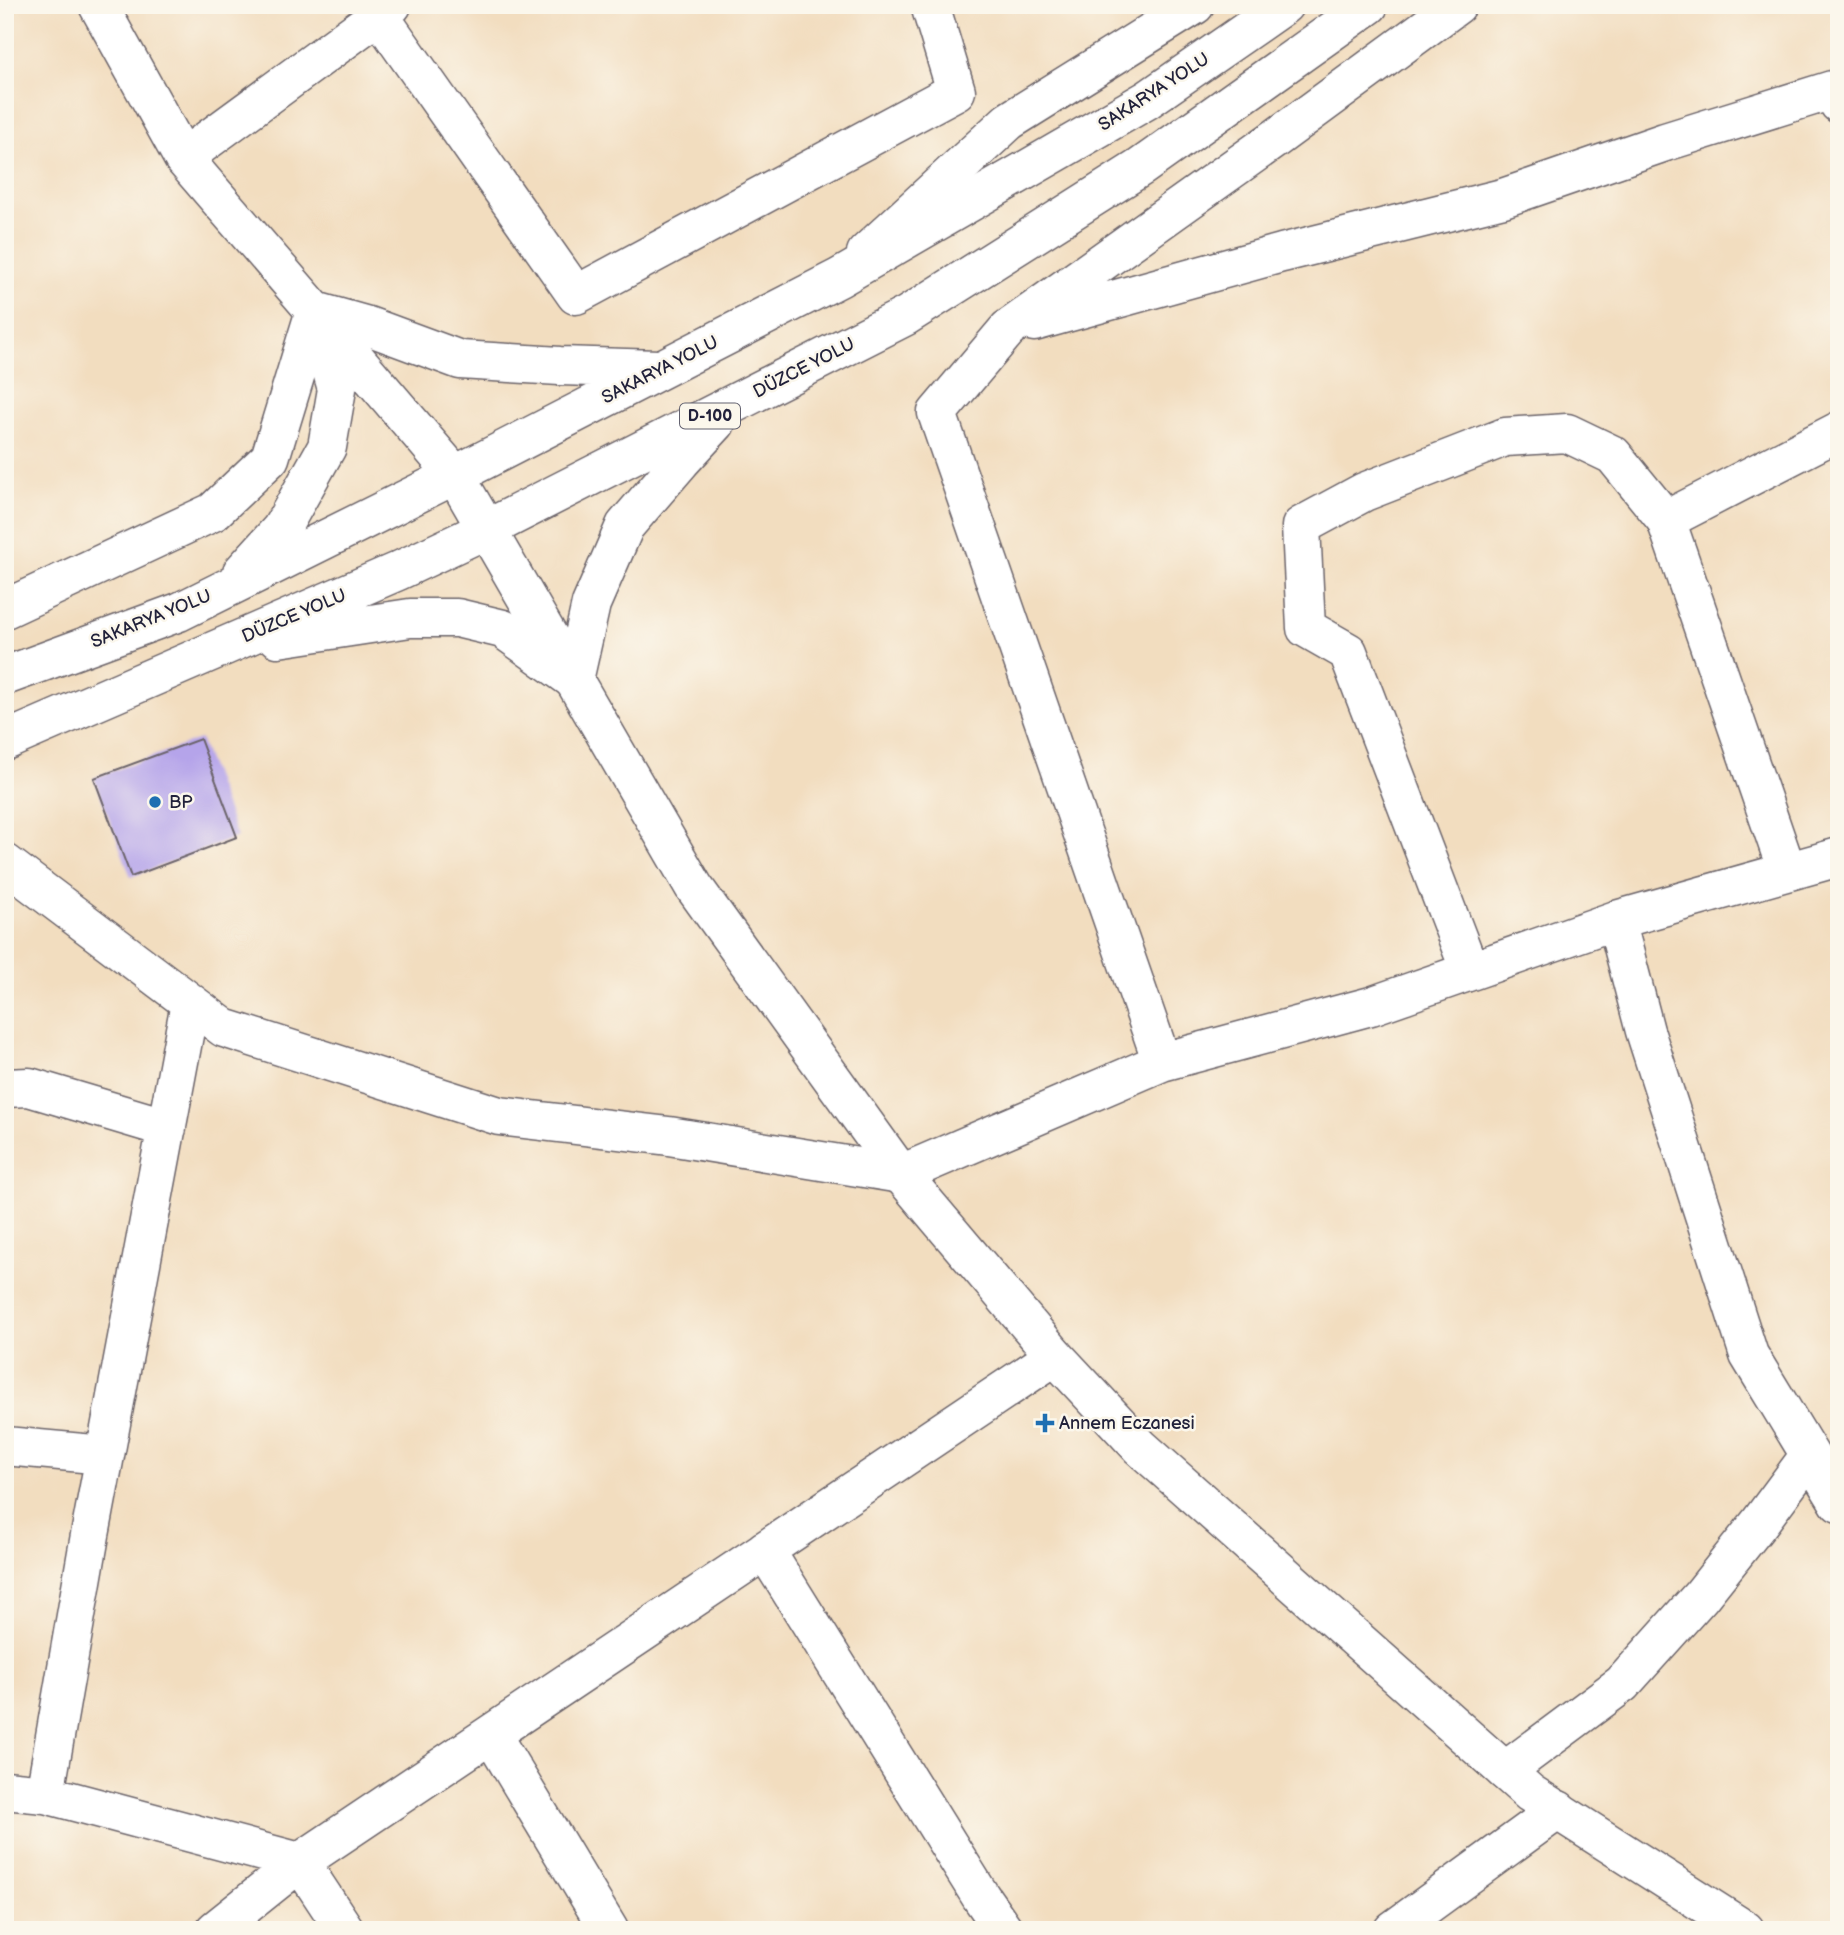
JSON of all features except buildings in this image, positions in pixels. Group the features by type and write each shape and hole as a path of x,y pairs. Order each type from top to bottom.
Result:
{"main road":[{"path":"98,5 183,158 455,475 694,887 901,1174 1055,1356 1140,1447 1530,1793 1745,1930"},
{"path":"183,158 386,10 576,295 956,91 930,5"},
{"path":"839,278 1009,121 1195,5"},
{"name":"SAKARYA YOLU","path":"5,676 179,612 455,475 839,278 1147,100 1284,5"},
{"name":"DÜZCE YOLU","path":"5,741 398,571 487,529 906,316 1141,167 1369,5"},
{"path":"1162,1062 937,413 1008,329 1457,5"},
{"path":"1008,329 1282,253 1503,198 1665,142 1837,94"},
{"path":"315,311 368,326 460,360 662,369"},
{"path":"227,588 281,529 327,447 337,389 315,311"},
{"path":"5,608 213,512 270,458 315,311"},
{"path":"574,680 591,604 625,526 734,404"},
{"path":"1666,520 1839,431"},
{"path":"1470,971 1348,652 1306,628 1301,526 1364,492 1506,437 1567,433 1613,455 1666,520 1787,871"},
{"path":"226,646 410,618 457,618 503,629 574,680"},
{"path":"5,863 224,1028 499,1116 669,1136 901,1174 1162,1062 1371,1006 1616,920 1839,857"},
{"path":"1616,920 1645,1031 1749,1355 1839,1503"},
{"path":"45,1794 105,1455 190,1003"},
{"path":"5,1088 29,1087 167,1128"},
{"path":"215,1930 300,1862 1055,1356"},
{"path":"5,1446 105,1455"},
{"path":"1505,1771 1622,1684 1701,1596 1809,1455"},
{"path":"765,1550 1004,1930"},
{"path":"491,1734 609,1930"},
{"path":"5,1790 45,1794 300,1862 345,1930"},
{"path":"1393,1930 1558,1810"}],"place":[{"name":"BP","path":"155,802"},
{"name":"Annem Eczanesi","path":"1045,1423"}]}
